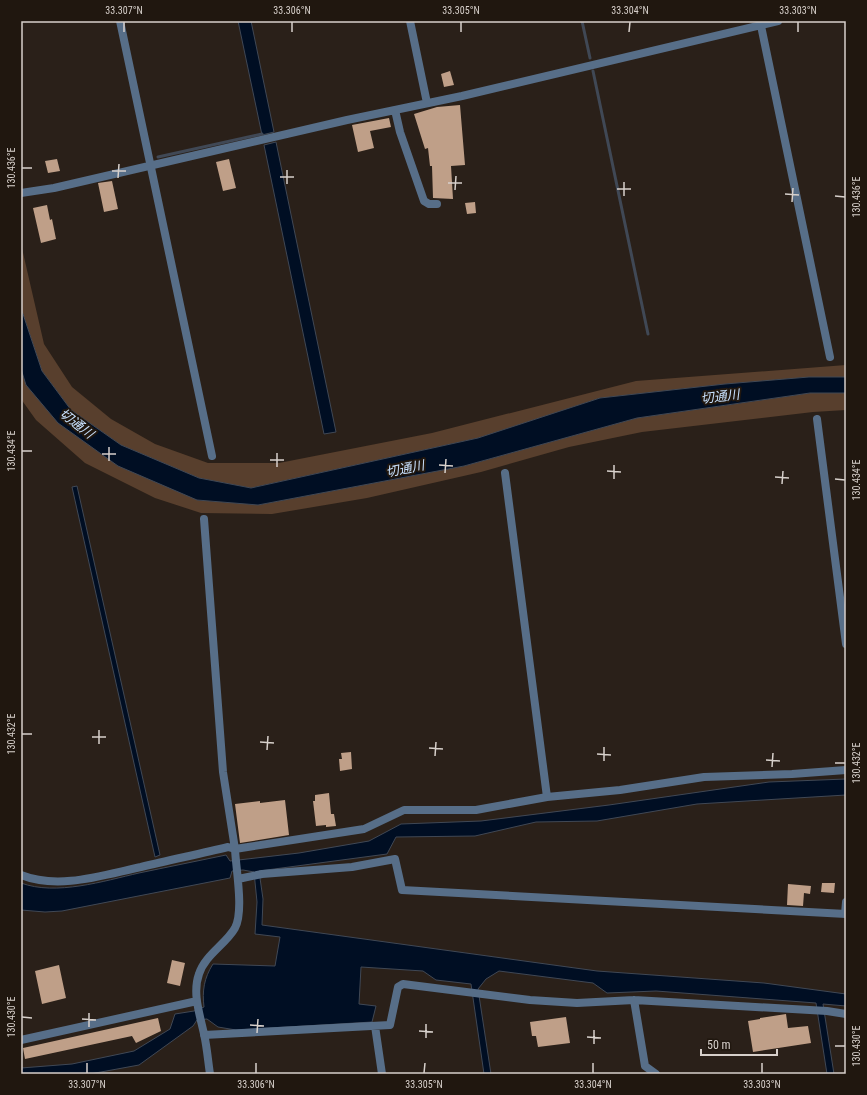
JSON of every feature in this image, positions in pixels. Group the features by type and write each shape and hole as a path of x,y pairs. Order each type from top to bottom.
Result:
{"street":[{"path":"120,21 152,166 212,456"},
{"path":"410,21 427,104"},
{"path":"21,193 54,188 427,104 761,23 778,21"},
{"path":"761,23 830,357"},
{"path":"395,110 400,132 424,201 429,204 437,204"},
{"path":"817,419 844,608 846,644"},
{"path":"505,473 548,797"},
{"path":"204,519 224,772 235,849 239,917 234,929 206,961 199,974 197,988 198,1004 210,1074"},
{"path":"21,875 28,878 50,882 84,879 228,848 235,849 364,830 404,810 476,810 548,797 620,790 704,777 792,774 846,770"},
{"path":"237,876 352,867 395,859 402,890 846,914 846,902"},
{"path":"204,1035 390,1025 398,987 402,984 530,1000 577,1003 634,1000 827,1011 846,1014"},
{"path":"634,1000 645,1066 656,1074"},
{"path":"21,1040 198,1004"},
{"path":"375,1026 382,1074"}],"shaded area":[{"path":"21,244 44,344 72,387 111,419 155,444 208,463 279,463 432,433 636,381 846,365 846,377 809,377 725,384 600,398 478,438 251,488 199,478 121,445 71,410 42,371 21,308"},
{"path":"21,369 26,385 197,500 258,505 464,466 637,418 810,393 846,393 846,410 813,412 642,432 569,447 481,472 367,498 272,514 201,513 155,498 85,463 36,420 21,399"}],"water":[{"path":"238,21 251,21 274,132 262,135"},
{"path":"276,142 336,432 324,434 264,145"},
{"name":"切通川","path":"21,308 42,371 71,410 121,445 199,478 251,488 478,438 600,398 725,384 809,377 846,377 846,393 810,393 637,418 464,466 258,505 197,500 118,466 58,423 26,385 21,369"},
{"path":"77,486 160,855 155,857 72,487"},
{"path":"846,779 846,795 697,804 597,821 536,822 475,836 396,837 387,854 259,871 263,899 262,925 597,971 764,983 846,994 846,1006 823,1004 834,1074 827,1074 816,1003 656,991 607,993 593,983 499,971 486,979 478,989 491,1074 484,1074 471,984 436,980 423,971 361,967 359,1004 376,1006 372,1022 236,1030 218,1027 207,1019 197,1020 193,1026 139,1065 90,1074 21,1074 21,1068 72,1064 134,1051 170,1029 175,1014 194,1011 204,1007 204,985 213,964 275,966 280,937 255,934 257,902 254,872 243,870 232,871 230,878 62,911 45,912 21,910 21,883 35,887 64,888 96,883 226,855 230,861 299,853 369,841 401,824 481,821 609,805 769,782"}],"building":[{"path":"450,71 454,85 444,87 441,74"},
{"path":"460,105 465,165 451,166 453,199 433,198 432,166 430,166 428,148 425,149 414,114 437,107"},
{"path":"389,118 391,127 370,131 374,148 358,152 352,125"},
{"path":"57,159 60,171 48,173 45,161"},
{"path":"229,159 236,188 223,191 216,162"},
{"path":"112,181 118,209 104,212 98,183"},
{"path":"475,202 476,213 467,214 465,203"},
{"path":"47,205 50,220 52,219 56,239 41,243 33,208"},
{"path":"351,752 352,769 340,771 339,759 342,759 341,753"},
{"path":"329,793 331,814 334,814 336,826 316,826 313,801 315,801 315,795"},
{"path":"285,800 289,835 240,843 235,804"},
{"path":"822,883 835,883 834,893 821,892"},
{"path":"788,884 811,886 810,894 804,893 803,906 787,905"},
{"path":"172,960 185,963 180,986 167,983"},
{"path":"59,965 66,998 42,1004 35,971"},
{"path":"786,1014 788,1028 808,1026 811,1043 753,1052 748,1021"},
{"path":"566,1017 570,1043 538,1047 536,1036 532,1036 530,1022"},
{"path":"158,1018 161,1031 136,1043 132,1036 25,1059 23,1048"}],"waterway":[{"path":"582,21 590,58"},
{"path":"593,71 648,334"},
{"path":"158,157 262,134"}]}
